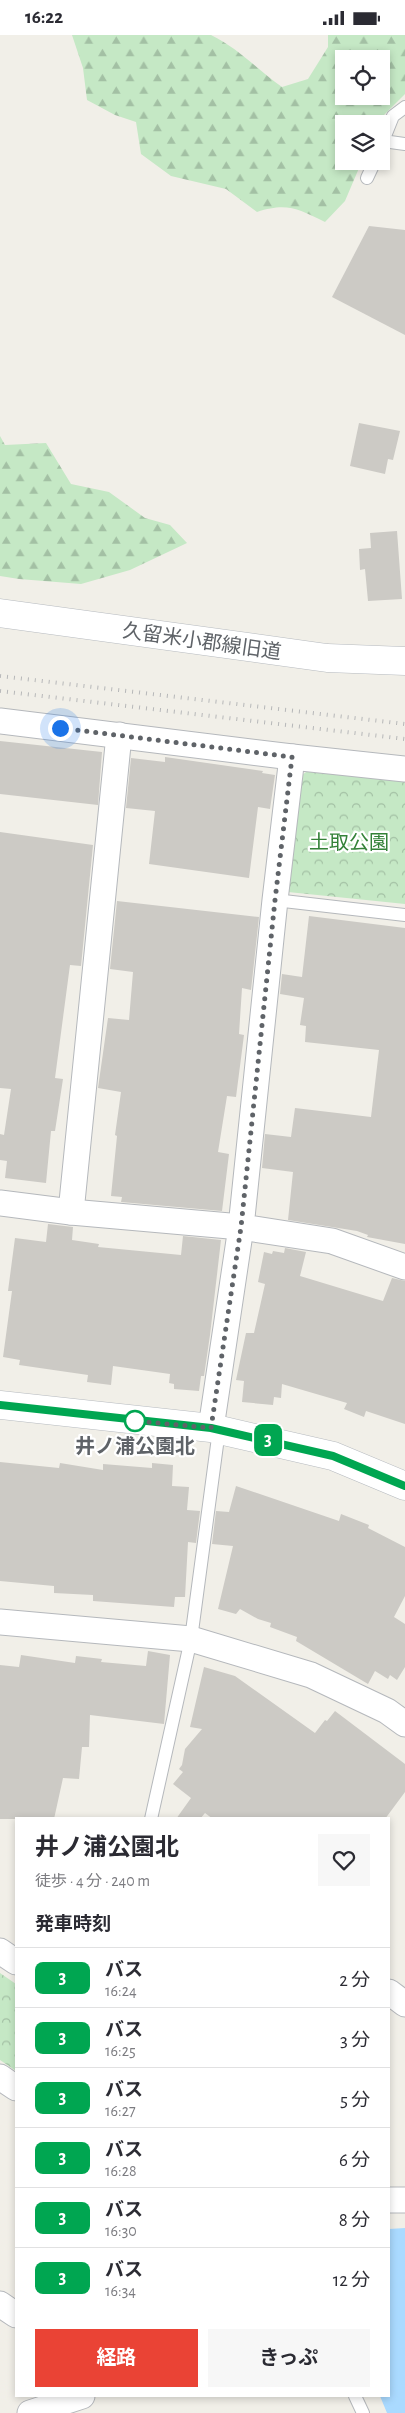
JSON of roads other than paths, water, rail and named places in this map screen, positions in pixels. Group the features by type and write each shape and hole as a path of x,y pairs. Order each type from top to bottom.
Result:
{"street":[{"name":"久留米小郡線旧道","path":"0,613 327,658 405,661"},
{"path":"0,721 405,769"},
{"path":"70,1212 119,735"},
{"path":"215,1429 241,1227 292,757"},
{"path":"0,1203 70,1212 241,1227 332,1241 405,1267"},
{"path":"0,1405 215,1429 333,1456 405,1486"},
{"path":"0,1621 192,1639 311,1675 387,1711 405,1724"},
{"path":"0,1951 15,1961"},
{"path":"390,1993 405,2004"},
{"path":"0,2077 15,2087"},
{"path":"390,2200 405,2200"},
{"path":"0,2304 15,2314"},
{"path":"30,2413 79,2397"}],"lane":[{"path":"390,123 393,116 405,107"},
{"path":"390,143 405,144"},
{"path":"367,178 371,170"},
{"path":"275,900 405,915"},
{"path":"151,1817 192,1639 215,1429"},
{"path":"356,2397 363,2413"}],"water":[{"path":"405,2228 405,2413 387,2413 380,2397 390,2397 390,2229"}],"railway":[{"path":"0,676 405,724"},
{"path":"0,691 405,739"}],"place":[{"name":"井ノ浦公園北","path":"135,1421"}],"park label":[{"name":"土取公園","path":"349,842"}]}
